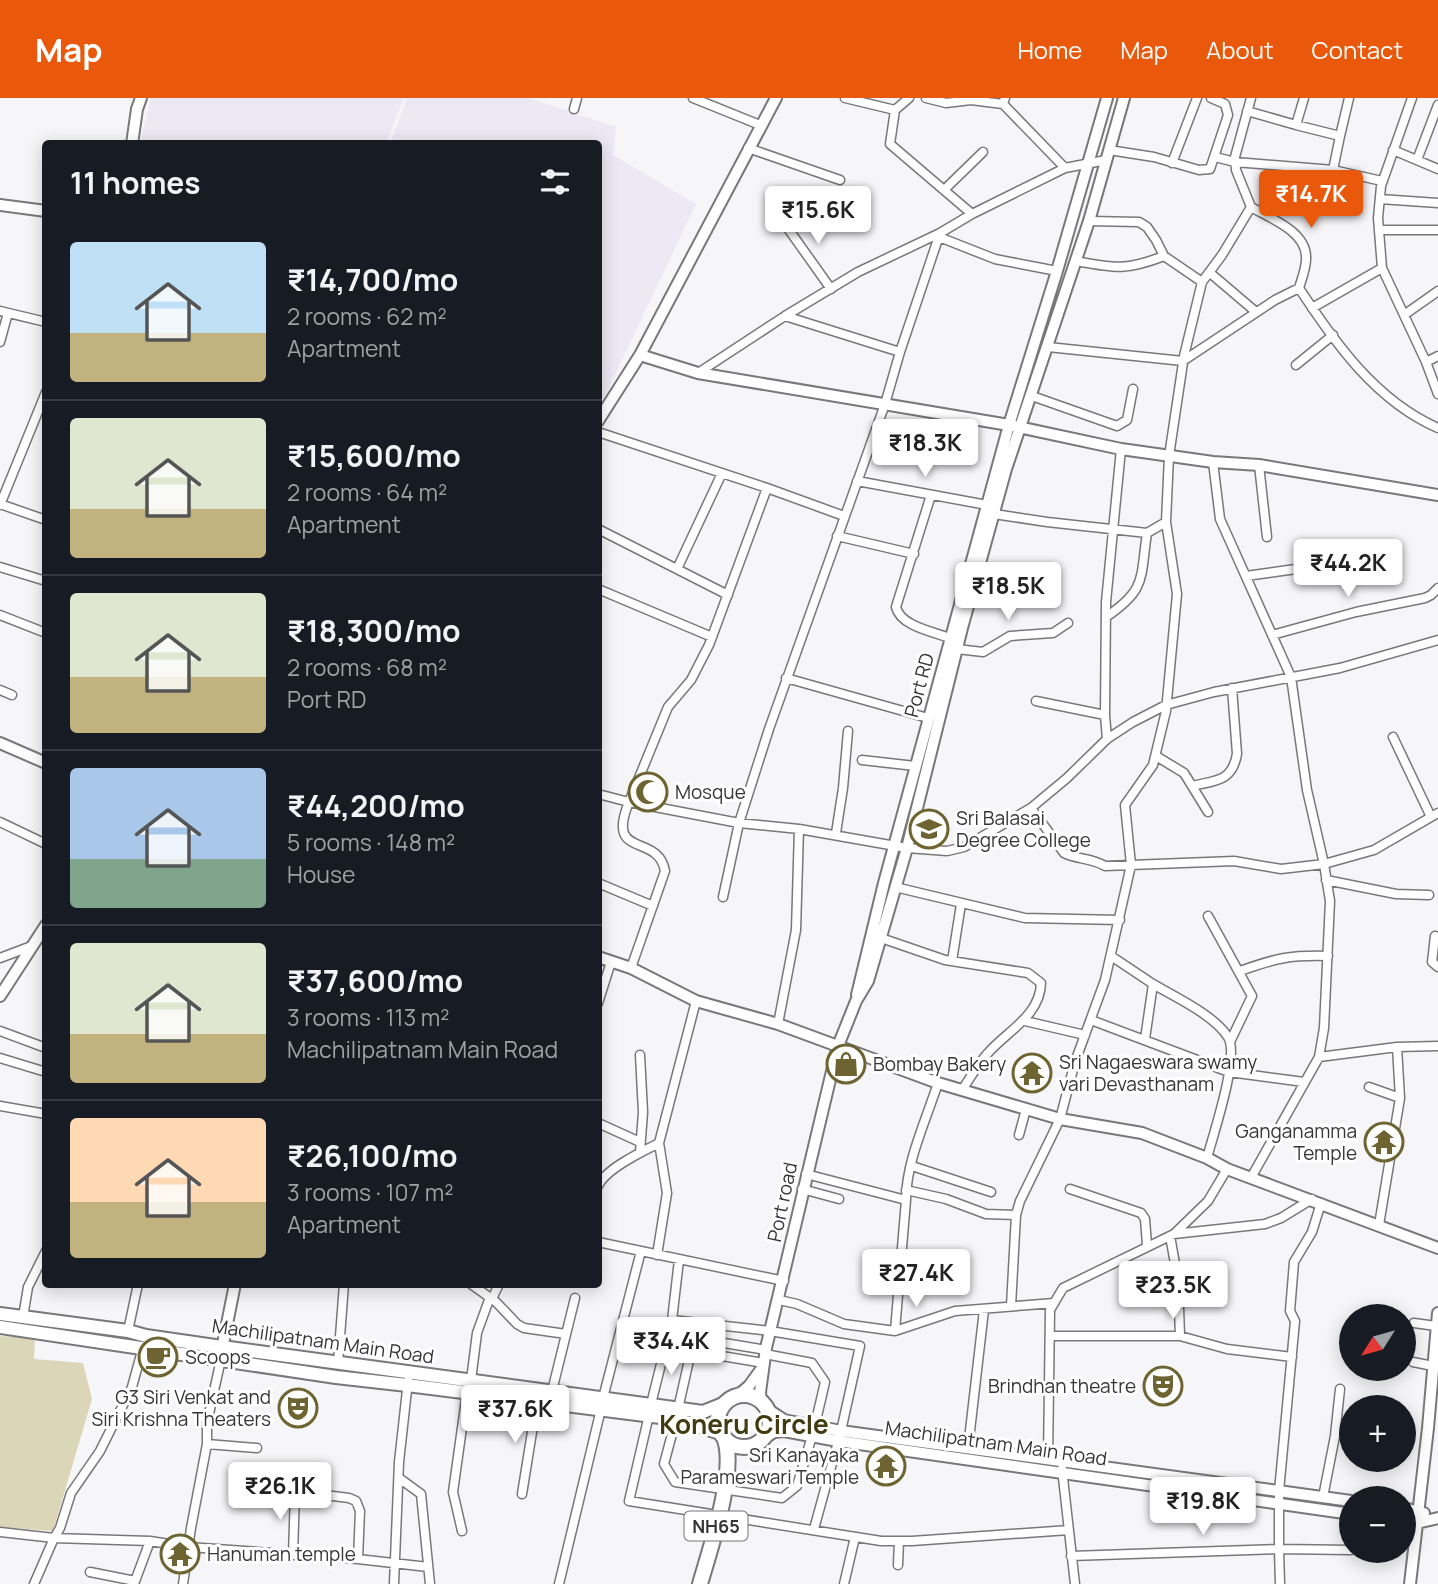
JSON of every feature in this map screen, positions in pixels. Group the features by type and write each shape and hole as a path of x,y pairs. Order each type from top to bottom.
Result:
{"highway":[{"path":"723,1404 737,1396 746,1395 764,1405 770,1424 763,1439 736,1451 727,1467"},
{"name":"NH65","path":"700,1584 719,1514 727,1467 728,1448 718,1418 723,1404"},
{"path":"722,1436 742,1448"}],"main road":[{"name":"Machilipatnam Main Road","path":"0,1314 128,1331 336,1377 408,1378"},
{"name":"Machilipatnam Main Road","path":"0,1326 143,1347 338,1363 408,1378 469,1386 552,1391 602,1403 677,1414 703,1412 723,1404"},
{"name":"Machilipatnam Main Road","path":"469,1386 537,1401 602,1403"},
{"name":"Machilipatnam Main Road","path":"677,1414 722,1436"}],"street":[{"path":"133,140 141,98"},
{"path":"574,109 577,98"},
{"path":"693,98 760,125"},
{"path":"602,415 640,355 776,98"},
{"path":"845,98 868,101 895,110"},
{"path":"909,98 895,110 890,144 972,214"},
{"path":"926,98 946,103 971,100 1004,101 1065,168"},
{"path":"856,1002 868,981 907,848 990,509 1107,98"},
{"path":"1014,426 1031,396 1048,347 1089,221 1124,98"},
{"path":"1172,163 1197,98"},
{"path":"698,373 858,272 939,235 972,214 1065,168 1088,164 1108,155 1210,169 1228,115 1225,104 1211,98"},
{"path":"1048,347 1183,361 1256,312 1299,288 1307,258 1304,245 1286,227 1251,207 1236,170 1235,162 1251,98"},
{"path":"1296,125 1304,98"},
{"path":"1333,170 1349,98"},
{"path":"1412,98 1382,181 1379,230 1382,268 1438,394"},
{"path":"1418,160 1438,105"},
{"path":"1247,111 1340,136"},
{"path":"748,148 840,180"},
{"path":"1394,150 1438,168"},
{"path":"944,190 983,152"},
{"path":"1215,157 1235,162 1333,170 1382,181"},
{"path":"1380,199 1438,203"},
{"path":"0,205 42,210"},
{"path":"1011,1306 1016,1215 1020,1201 1060,1118 1105,980 1131,865 1125,805 1153,765 1166,705 1177,594 1166,522 1169,456 1183,361 1202,282 1251,207"},
{"path":"782,220 831,289"},
{"path":"1089,221 1139,222 1152,233 1164,256 1202,282"},
{"path":"1379,230 1438,230"},
{"path":"939,235 995,259 1057,271"},
{"path":"723,897 739,823 786,678 885,404 939,235"},
{"path":"1075,261 1118,268 1131,267 1164,256"},
{"path":"1312,308 1382,268"},
{"path":"1209,272 1256,312"},
{"path":"1299,288 1354,363 1395,403 1438,428"},
{"path":"1404,315 1438,291"},
{"path":"0,342 4,312 42,321"},
{"path":"785,316 900,352"},
{"path":"1296,365 1333,335"},
{"path":"640,355 698,373 1014,426 1121,449 1213,462 1259,465 1438,495"},
{"path":"1426,362 1438,356"},
{"path":"1031,396 1117,426 1127,420 1133,389"},
{"path":"42,408 0,504 42,519"},
{"path":"602,433 844,516"},
{"path":"1107,739 1106,617 1121,449"},
{"path":"1213,462 1220,519 1291,677 1307,790 1330,901 1324,1028 1319,1057 1252,1177"},
{"path":"1259,465 1268,537"},
{"path":"677,569 722,473"},
{"path":"857,481 990,509 1114,530 1147,533 1166,522"},
{"path":"631,968 665,872 664,863 659,856 626,838 622,832 622,818 668,707 691,680 712,636 767,488"},
{"path":"931,495 897,607 904,620 950,638"},
{"name":"Port RD","path":"856,1002 861,972 928,718 990,509"},
{"path":"602,531 728,595"},
{"path":"1106,617 1126,604 1139,586 1147,533"},
{"path":"837,536 914,554"},
{"path":"1245,576 1375,558"},
{"path":"0,567 42,581"},
{"path":"1272,635 1356,612 1425,598 1438,588"},
{"path":"602,591 712,636"},
{"path":"0,615 42,631"},
{"path":"957,649 983,652 1010,636 1053,633 1068,623"},
{"path":"602,795 739,823 836,833 907,848 947,851 964,848 1031,808 1107,739 1166,705 1233,688 1340,668 1438,640"},
{"path":"786,678 928,718"},
{"path":"1192,786 1226,777 1235,764 1237,754 1233,688"},
{"path":"0,690 12,695"},
{"path":"1036,701 1105,715"},
{"path":"836,833 844,788 848,731"},
{"path":"1031,808 1068,856 1093,859 1105,866 1234,861 1281,869 1324,864 1374,850 1434,815 1393,737"},
{"path":"0,743 42,761"},
{"path":"1156,756 1184,773 1208,812"},
{"path":"862,760 915,766"},
{"path":"0,822 42,842"},
{"path":"778,1024 796,930 799,829"},
{"path":"1326,880 1396,894 1429,895"},
{"path":"602,885 653,906"},
{"path":"895,887 1025,918 1120,920"},
{"path":"952,961 961,904"},
{"path":"1206,1158 1229,1072 1230,1042 1252,996 1208,916"},
{"path":"0,996 42,930"},
{"path":"1435,936 1432,962 1438,967"},
{"path":"881,938 952,961 1028,973 1041,983 1041,989 1025,1021 987,1054 962,1090"},
{"path":"0,958 32,944 42,945"},
{"path":"1240,971 1293,955 1328,956"},
{"path":"1111,956 1217,1024 1230,1042"},
{"path":"602,959 631,968 696,1001 778,1024 939,1083 1060,1118 1142,1133 1227,1169 1438,1248"},
{"path":"602,990 611,962"},
{"path":"1145,1039 1153,984"},
{"path":"657,1255 667,1194 659,1143 696,1001"},
{"name":"Port road","path":"764,1405 765,1358 802,1189 838,1046 856,1002"},
{"path":"1091,1020 1229,1072 1304,1082"},
{"path":"1025,1021 1085,1035"},
{"path":"0,1031 42,1047"},
{"path":"1319,1057 1397,1047 1438,1046"},
{"path":"1379,1225 1400,1098 1397,1047"},
{"path":"640,1055 643,1112 640,1152"},
{"path":"0,1058 42,1071"},
{"path":"895,1331 906,1190 939,1083"},
{"path":"1369,1087 1400,1098"},
{"path":"0,1106 42,1113"},
{"path":"1019,1135 1026,1109"},
{"path":"602,1125 640,1142"},
{"path":"602,1174 659,1143"},
{"path":"912,1166 991,1192"},
{"path":"1172,1235 1208,1201 1227,1169"},
{"path":"806,1174 906,1200"},
{"path":"802,1189 839,1199"},
{"path":"1070,1189 1141,1213 1145,1220 1147,1245"},
{"path":"906,1190 946,1199 986,1214 1016,1215"},
{"path":"1048,1459 1051,1310 1063,1288 1172,1235 1265,1224 1317,1201"},
{"path":"1280,1584 1279,1497 1295,1321 1290,1311 1294,1262 1312,1232 1317,1201"},
{"path":"1172,1235 1178,1280 1180,1336"},
{"path":"602,1243 783,1280"},
{"path":"559,1584 641,1251"},
{"path":"23,1317 28,1287 42,1259"},
{"path":"679,1259 672,1320 629,1501 855,1537 898,1541 1069,1530"},
{"path":"128,1331 137,1288"},
{"path":"183,1584 207,1444 207,1423 234,1288"},
{"path":"338,1363 344,1288"},
{"path":"477,1288 524,1328 566,1334"},
{"path":"462,1531 453,1492 477,1333 497,1288"},
{"path":"552,1391 575,1298"},
{"path":"779,1300 797,1304 844,1324 895,1331 955,1311 1054,1303"},
{"path":"968,1448 984,1310"},
{"path":"1416,1525 1434,1398 1433,1367 1438,1313"},
{"path":"672,1320 770,1331 860,1346 840,1436 814,1529"},
{"path":"1416,1323 1437,1328"},
{"path":"668,1333 765,1358"},
{"path":"1050,1336 1180,1336 1227,1349 1292,1357"},
{"path":"692,1351 812,1363 824,1382 814,1431 797,1486 782,1498 675,1482 664,1464 694,1338"},
{"path":"34,1584 60,1528 71,1493 100,1451 132,1387 143,1347"},
{"name":"Port road","path":"737,1396 749,1386 765,1358"},
{"path":"1416,1363 1433,1367"},
{"path":"394,1584 399,1478 408,1378"},
{"path":"1324,1497 1340,1389"},
{"path":"522,1494 537,1401"},
{"name":"Machilipatnam Main Road","path":"764,1405 784,1420 814,1431 840,1436 1279,1497 1339,1511"},
{"name":"Machilipatnam Main Road","path":"763,1439 774,1432 814,1431"},
{"name":"Machilipatnam Main Road","path":"840,1436 968,1448 1048,1459 1061,1466"},
{"path":"207,1444 257,1448"},
{"path":"1061,1466 1075,1584"},
{"path":"399,1478 421,1494 430,1584"},
{"path":"252,1486 356,1501 360,1511 358,1559"},
{"path":"293,1555 295,1491"},
{"name":"Machilipatnam Main Road","path":"1279,1497 1339,1499"},
{"path":"1418,1510 1436,1518"},
{"path":"1417,1522 1436,1518"},
{"path":"0,1532 54,1538 150,1541 188,1547 358,1559 428,1567"},
{"path":"844,1584 855,1537"},
{"path":"90,1572 135,1583 150,1541"},
{"path":"898,1541 898,1565"},
{"path":"1071,1556 1279,1549 1339,1550"},
{"path":"1409,1563 1410,1584"},
{"path":"102,1584 104,1574"}],"shaded area":[{"path":"151,98 404,98 387,140 141,140"},
{"path":"407,98 529,98 616,127 613,155 696,204 602,402 602,140 391,140"},
{"path":"0,1336 35,1338 34,1359 83,1363 92,1399 53,1531 0,1527"}],"place":[{"name":"Mosque","path":"648,792"},
{"name":"Sri Balasai Degree College","path":"929,829"},
{"name":"Bombay Bakery","path":"846,1064"},
{"name":"Sri Nagaeswara swamy vari Devasthanam","path":"1032,1073"},
{"name":"Ganganamma Temple","path":"1384,1142"},
{"name":"Scoops","path":"158,1357"},
{"name":"Brindhan theatre","path":"1163,1386"},
{"name":"G3 Siri Venkat and Siri Krishna Theaters","path":"298,1408"},
{"name":"Sri Kanayaka Parameswari Temple","path":"886,1466"},
{"name":"Hanuman temple","path":"180,1554"}],"district":[{"name":"Koneru Circle","path":"744,1424"}]}
